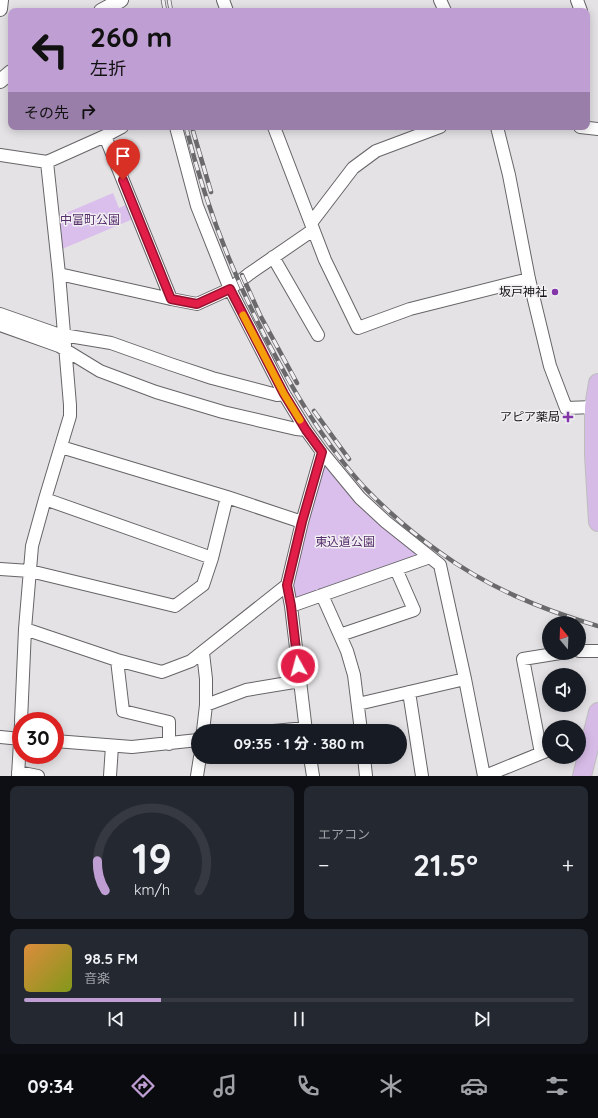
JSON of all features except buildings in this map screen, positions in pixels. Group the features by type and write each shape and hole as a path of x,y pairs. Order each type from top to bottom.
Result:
{"main road":[{"path":"598,383 594,407 594,455 598,522"},
{"path":"582,776 593,723"}],"street":[{"path":"0,9 1,0"},
{"path":"106,8 121,0"},
{"path":"0,81 8,74"},
{"path":"0,155 47,162 116,130"},
{"path":"177,130 197,206 230,289 284,394 306,430 322,452 360,498 386,522 440,565 484,776 542,752"},
{"path":"275,130 324,260 358,328 410,309 529,279"},
{"path":"59,274 197,304 230,289 312,226 353,168 376,151 432,130"},
{"path":"498,130 509,175 529,279 550,366 566,408 594,407"},
{"path":"105,136 171,299"},
{"path":"21,712 25,629 32,546 70,416 59,274 47,162"},
{"path":"273,257 318,335"},
{"path":"0,314 57,334 111,343 212,378 277,395 284,394"},
{"path":"0,325 59,346 100,371 156,392 223,412 306,430"},
{"path":"61,447 227,497 302,522"},
{"path":"305,724 291,606 287,585 302,522 322,452"},
{"path":"0,569 30,572 175,606 203,585 212,558 227,497"},
{"path":"45,499 212,558"},
{"path":"291,606 430,557"},
{"path":"340,635 414,610 396,570"},
{"path":"25,629 117,660 162,672 191,662 287,585"},
{"path":"322,595 347,652 354,675 360,724"},
{"path":"586,651 598,651"},
{"path":"203,653 206,679 206,705 204,724"},
{"path":"542,656 523,659 542,738"},
{"path":"117,660 123,711 169,722 169,744"},
{"path":"358,704 464,679"},
{"path":"206,705 246,690 300,681"},
{"path":"409,692 422,776"},
{"path":"0,737 12,738"},
{"path":"64,742 132,748 191,741"},
{"path":"110,776 112,746"},
{"path":"19,764 18,774 38,776"},
{"path":"197,776 199,764"},
{"path":"311,764 313,776"},
{"path":"365,764 366,776"}],"green space":[{"name":"中富町公園","path":"113,193 119,208 128,204 133,219 62,249 59,216"},
{"name":"東込道公園","path":"326,463 422,555 294,599 293,587 297,569 324,464"}],"railway":[{"path":"163,0 164,8"},
{"path":"169,0 170,8"},
{"path":"187,130 213,217 236,275 262,331 316,425 363,486 399,520 428,544 476,576 515,596 555,612 598,626"},
{"path":"193,131 211,192"},
{"path":"242,275 260,315 297,383"},
{"path":"314,411 349,459"}],"slow traffic":[{"path":"243,315 284,394 300,420"}],"place":[{"name":"坂戸神社","path":"555,292"},
{"name":"アピア薬局","path":"568,417"}],"route":[{"path":"123,180 171,299 197,304 230,289 284,394 306,430 322,452 302,522 287,585 298,666"}]}
